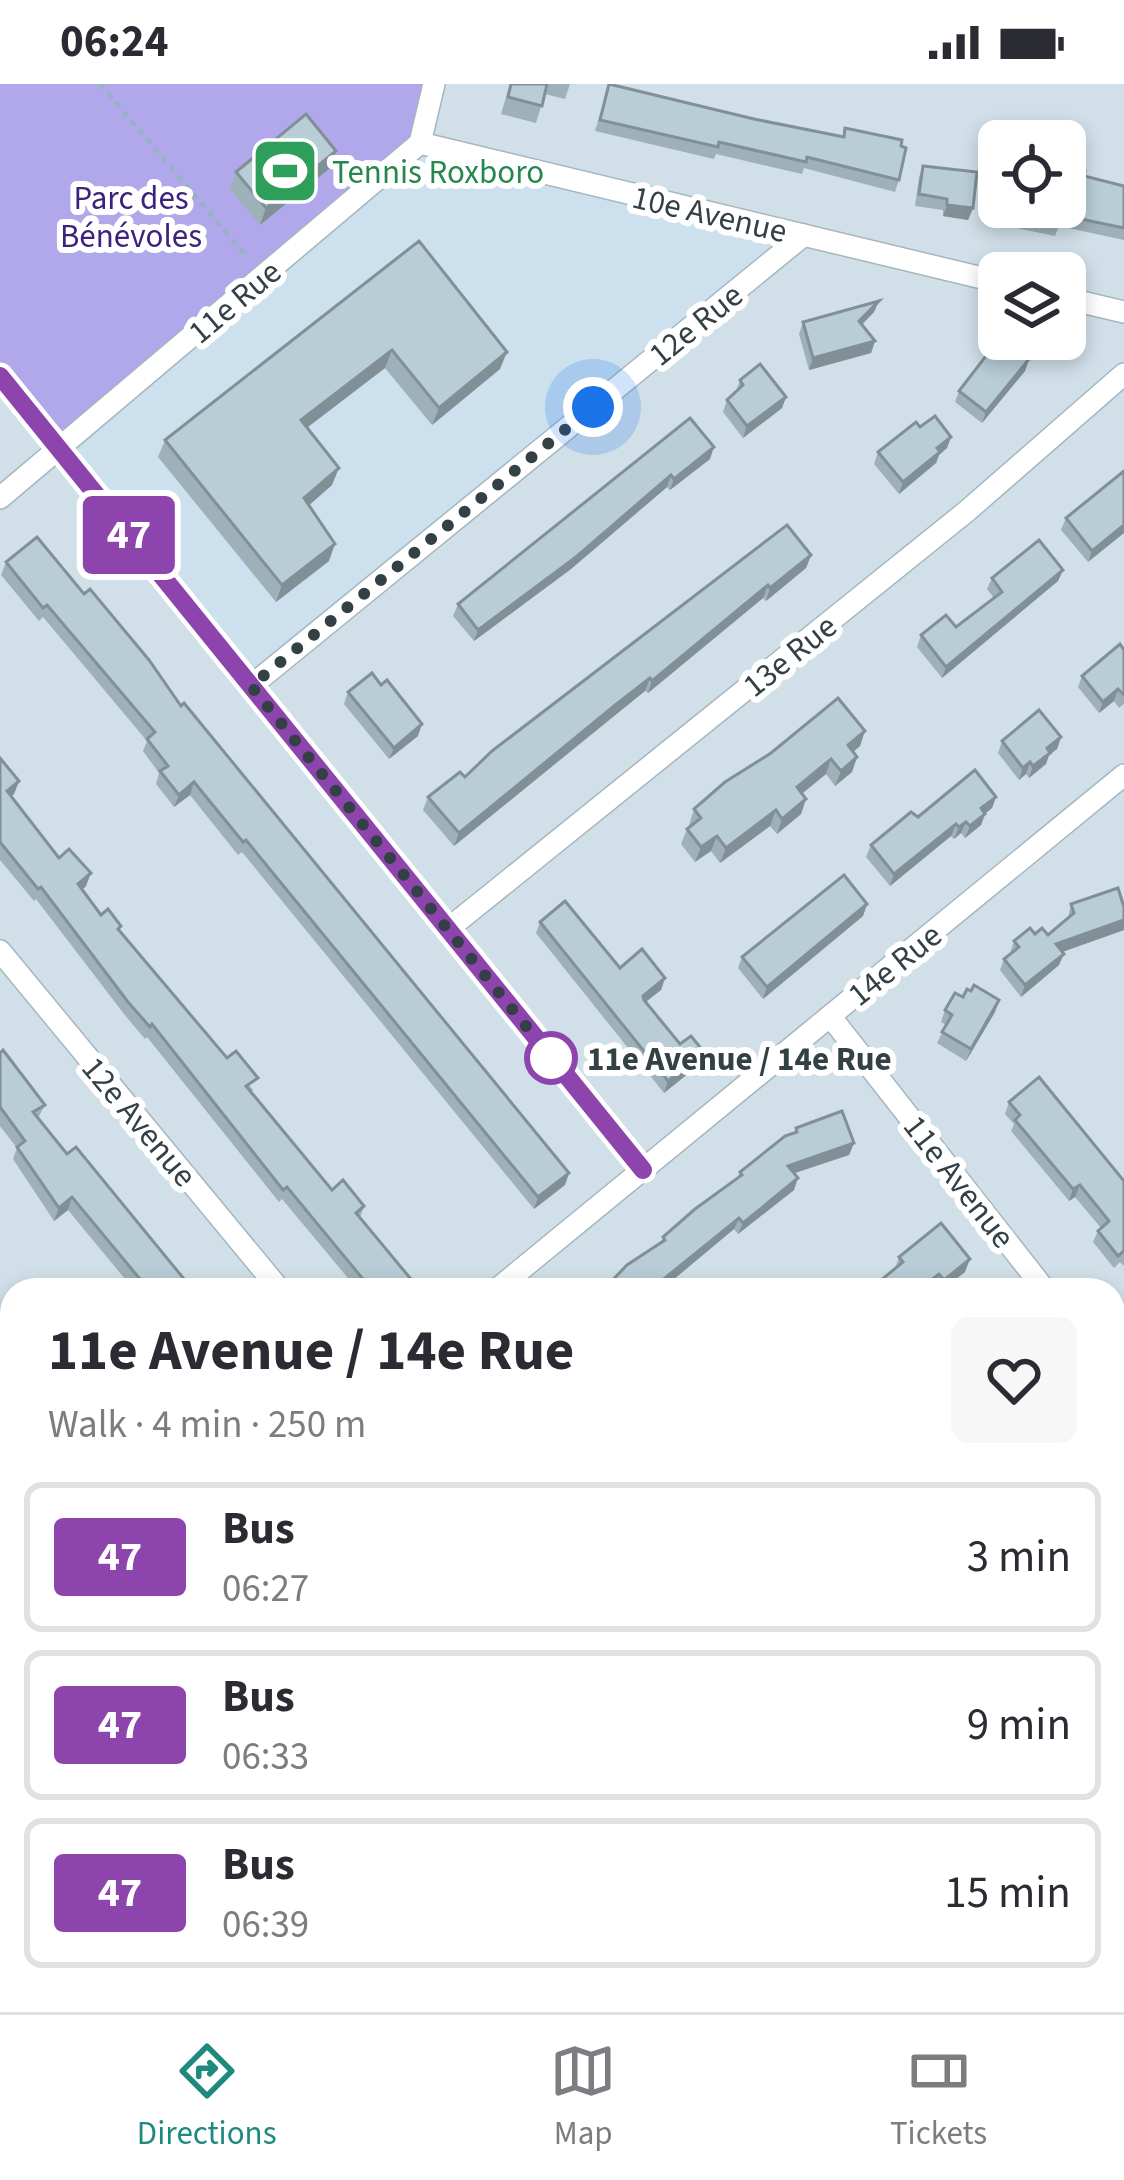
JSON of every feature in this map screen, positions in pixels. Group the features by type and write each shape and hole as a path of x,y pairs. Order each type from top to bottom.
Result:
{"street":[{"path":"420,143 434,84"},
{"name":"11e Rue","path":"0,498 420,143"},
{"name":"10e Avenue","path":"420,143 978,277"},
{"name":"12e Rue","path":"251,686 804,235"},
{"path":"1086,303 1124,312"},
{"name":"13e Rue","path":"448,929 967,512 1124,374"},
{"path":"0,376 643,1170"},
{"name":"14e Rue","path":"511,1278 1122,780"},
{"name":"12e Avenue","path":"0,951 270,1278"},
{"name":"11e Avenue","path":"830,1016 1036,1278"}],"path":[{"path":"100,84 264,276"}],"shaded area":[{"path":"0,84 1124,84 1124,1278 0,1278"},
{"path":"420,143 804,235 251,686 59,449"}],"green space":[{"name":"Parc des Bénévoles","path":"0,84 431,84 420,143 59,449 0,376"}],"building":[{"path":"511,84 547,84 542,106 508,97"},
{"path":"609,84 844,137 845,128 902,140 906,148 899,180 807,157 806,162 719,142 718,147 600,120"},
{"path":"306,114 336,151 266,208 236,172"},
{"path":"923,166 977,172 973,208 947,205 947,199 919,194"},
{"path":"1086,176 1124,186 1124,228 1086,220"},
{"path":"419,241 507,352 439,408 392,350 301,420 339,468 304,498 335,544 282,585 165,440"},
{"path":"879,301 859,321 875,341 813,358 803,322"},
{"path":"983,360 1028,360 986,412 959,391"},
{"path":"760,364 786,397 747,426 727,400 743,385 740,380"},
{"path":"935,416 951,437 903,482 878,452 916,422 920,427"},
{"path":"690,418 714,447 674,479 671,475 576,557 478,630 458,604"},
{"path":"1124,471 1124,525 1092,551 1066,518"},
{"path":"787,525 811,555 459,833 428,797 460,772 465,777 492,751"},
{"path":"37,537 84,594 90,589 181,706 184,703 569,1173 538,1197 246,840 194,782 179,795 160,771 168,766 147,739 155,732 6,562"},
{"path":"1039,540 1063,570 946,667 921,635 946,615 956,627 1002,592 992,578"},
{"path":"1120,644 1124,695 1118,689 1103,702 1082,676"},
{"path":"372,673 381,685 387,680 422,724 394,748 348,692"},
{"path":"838,698 865,731 848,745 857,757 841,771 831,759 797,787 806,799 782,819 776,810 726,848 717,836 701,847 687,829 701,818 694,809"},
{"path":"1039,710 1061,737 1047,748 1050,753 1023,768 1002,741"},
{"path":"0,758 19,781 7,791 59,858 69,849 91,873 78,884 101,915 108,909 121,926 118,929 227,1058 236,1051 258,1078 246,1086 332,1190 343,1180 364,1206 356,1213 410,1278 362,1278 287,1187 283,1190 0,842"},
{"path":"975,770 996,797 981,808 985,814 970,826 956,824 894,874 871,845 911,812 918,817"},
{"path":"844,875 867,904 767,987 742,957"},
{"path":"1118,888 1124,920 1056,944 1064,954 1025,985 1004,959 1019,947 1014,941 1030,928 1035,934 1042,928 1048,935 1074,913 1071,904"},
{"path":"565,901 620,968 642,949 665,978 644,1000 680,1044 691,1036 704,1052 668,1081 540,922"},
{"path":"974,985 999,1000 971,1049 942,1032 952,1015 945,1010 955,993 963,997"},
{"path":"3,1050 45,1105 33,1112 67,1154 76,1147 183,1278 139,1278 72,1197 59,1208 17,1147 25,1141 0,1107"},
{"path":"1039,1077 1124,1181 1124,1251 1118,1256 1098,1231 1109,1221 1080,1185 1073,1189 1015,1120 1020,1115 1009,1102"},
{"path":"842,1111 854,1143 788,1166 798,1178 665,1278 615,1278 740,1172 785,1136 797,1132 796,1128"},
{"path":"941,1223 970,1259 946,1278 939,1274 934,1278 884,1278 903,1262 899,1257"}],"bus line":[{"name":"47","path":"0,376 643,1170"}],"place":[{"name":"Tennis Roxboro","path":"285,171"},
{"name":"11e Avenue / 14e Rue","path":"551,1058"}],"route":[{"path":"551,1058 559,1067 251,686 593,407"}]}
